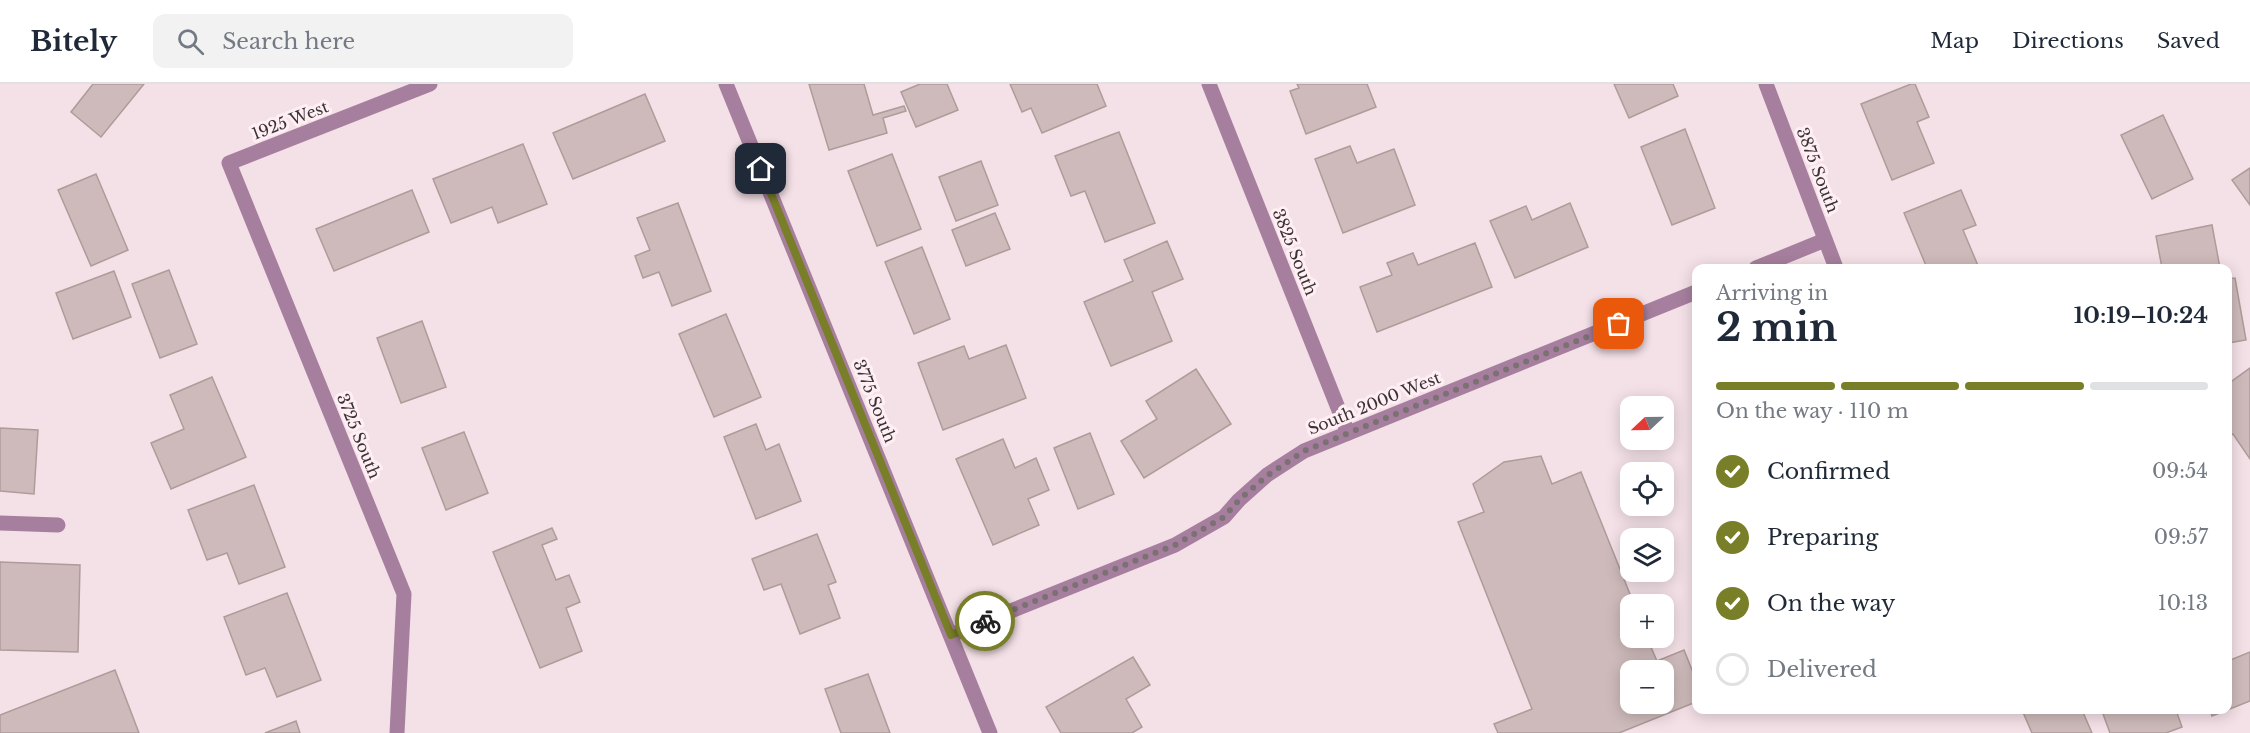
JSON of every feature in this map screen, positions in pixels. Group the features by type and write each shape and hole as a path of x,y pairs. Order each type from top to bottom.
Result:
{"street":[{"name":"1925 West","path":"229,163 430,84"},
{"name":"3775 South","path":"726,84 990,733"},
{"name":"3825 South","path":"1209,84 1348,433"},
{"name":"3875 South","path":"1766,84 1834,264"},
{"name":"3725 South","path":"229,163 404,594 397,733"},
{"path":"1766,264 1825,240"},
{"name":"South 2000 West","path":"951,635 1175,545 1224,517 1239,500 1268,475 1304,451 1692,294"},
{"path":"0,523 58,525"}],"building":[{"path":"93,84 144,84 101,137 71,112"},
{"path":"809,84 864,84 873,115 904,106 906,111 883,118 887,133 829,150"},
{"path":"920,84 947,84 958,110 916,127 901,92"},
{"path":"1010,84 1097,84 1106,106 1042,133 1031,108 1022,112"},
{"path":"1297,84 1367,84 1376,107 1306,134 1290,91 1299,88"},
{"path":"1614,84 1673,84 1678,96 1629,118"},
{"path":"1915,84 1929,117 1917,122 1934,163 1892,180 1861,104"},
{"path":"645,94 665,141 573,179 553,133"},
{"path":"2163,115 2193,179 2152,199 2121,135"},
{"path":"1685,129 1715,208 1672,225 1641,147"},
{"path":"1119,132 1155,223 1105,242 1085,191 1071,196 1055,156"},
{"path":"523,144 547,204 498,223 492,207 451,223 433,179"},
{"path":"1350,146 1357,163 1394,149 1415,205 1343,233 1315,159"},
{"path":"892,154 921,229 877,246 848,171"},
{"path":"981,161 998,205 956,221 939,177"},
{"path":"2250,168 2250,205 2232,180"},
{"path":"96,174 128,250 91,266 58,190"},
{"path":"412,190 429,232 334,271 316,229"},
{"path":"1961,190 1976,225 1963,230 1977,264 1925,264 1904,213"},
{"path":"678,203 711,291 672,306 659,272 643,278 635,256 650,250 637,218"},
{"path":"1570,203 1588,247 1515,278 1490,221 1526,206 1532,220"},
{"path":"995,213 1010,249 966,266 952,230"},
{"path":"2212,225 2219,264 2161,264 2156,236"},
{"path":"1167,241 1183,279 1152,292 1172,341 1111,366 1084,302 1133,281 1124,260"},
{"path":"1475,243 1492,287 1377,332 1360,287 1392,275 1387,263 1413,253 1418,265"},
{"path":"922,247 950,319 914,334 885,262"},
{"path":"169,270 197,344 160,358 132,284"},
{"path":"114,271 131,317 73,339 56,293"},
{"path":"2232,278 2235,278 2246,340 2232,342"},
{"path":"726,314 761,397 714,417 679,334"},
{"path":"422,321 446,387 401,403 377,338"},
{"path":"1006,345 1026,398 943,430 918,363 964,346 969,359"},
{"path":"2250,368 2250,459 2232,435 2232,381"},
{"path":"1196,369 1231,424 1144,478 1121,441 1157,419 1146,401"},
{"path":"212,377 246,457 171,489 151,443 184,429 170,395"},
{"path":"756,424 766,450 779,444 801,501 756,519 724,437"},
{"path":"0,428 38,430 34,494 0,491"},
{"path":"464,432 488,493 446,510 422,448"},
{"path":"1090,433 1114,494 1078,509 1054,448"},
{"path":"1003,439 1015,468 1036,458 1049,490 1028,499 1039,525 993,545 956,459"},
{"path":"1541,456 1552,484 1581,472 1620,569 1620,582 1625,582 1630,594 1620,594 1620,648 1651,648 1657,660 1620,660 1620,714 1666,714 1619,733 1498,733 1494,724 1532,709 1458,522 1484,512 1473,484 1504,462"},
{"path":"254,485 285,567 239,584 227,553 207,560 188,510"},
{"path":"552,528 557,539 542,545 556,580 569,575 580,602 566,608 582,651 540,668 493,552"},
{"path":"817,534 836,582 828,585 840,618 800,634 781,584 764,590 752,559"},
{"path":"0,562 80,565 78,652 0,650"},
{"path":"287,593 321,680 277,697 265,668 246,675 224,617"},
{"path":"1684,650 1692,670 1692,704 1674,711 1674,660 1659,660"},
{"path":"2250,652 2250,701 2232,708 2232,659"},
{"path":"1133,657 1150,685 1126,699 1142,727 1132,733 1061,733 1046,707"},
{"path":"115,670 139,733 0,733 0,715"},
{"path":"868,674 890,733 841,733 825,689"},
{"path":"2024,714 2084,714 2092,733 2032,733"},
{"path":"2103,714 2177,714 2182,727 2166,733 2110,733"},
{"path":"296,721 300,733 265,733"}],"way so far":[{"path":"985,621 1175,545 1224,517 1239,500 1268,475 1304,451 1619,324"}],"route":[{"path":"761,169 951,635 985,621"}]}
